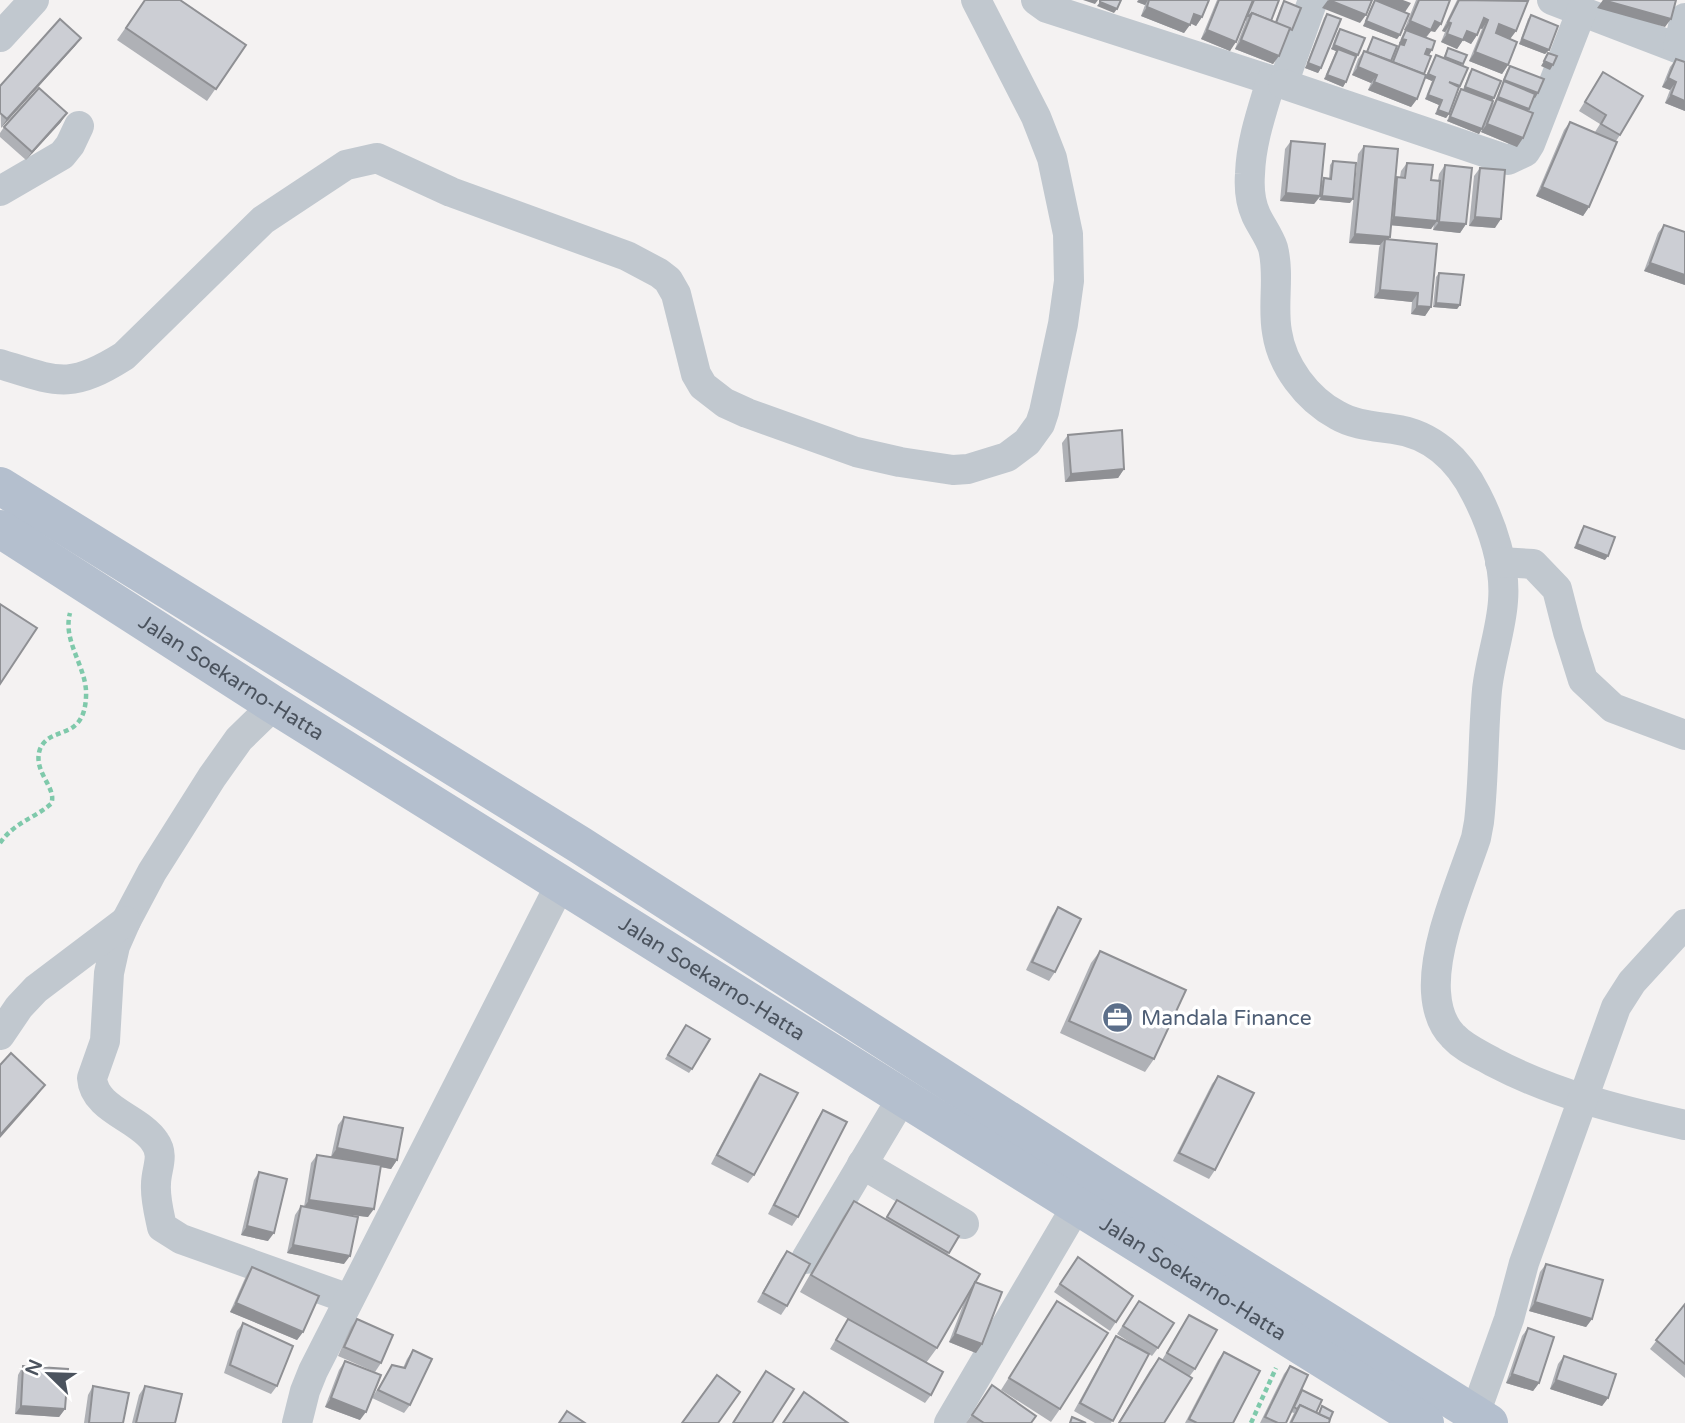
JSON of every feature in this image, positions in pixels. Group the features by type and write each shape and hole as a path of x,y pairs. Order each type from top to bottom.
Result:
{"main road":[{"path":"0,486 580,845 1108,1184 1482,1418"},
{"name":"Jalan Soekarno-Hatta","path":"0,529 274,705 1425,1423"},
{"path":"183,646 204,612"}],"street":[{"path":"0,37 34,0"},
{"path":"0,364 60,380 79,379 98,373 124,356 263,220 346,165 377,158 452,192 627,256 659,273 668,280 676,294 696,374 703,386 725,403 856,452 900,462 953,470 968,469 1007,457 1027,442 1040,424 1044,412 1063,324 1069,281 1068,234 1052,158 1036,117 976,0"},
{"path":"1036,0 1046,8 1508,160 1525,152 1530,144 1582,10"},
{"path":"1313,0 1254,144 1250,171 1250,193 1256,215 1274,254 1276,331 1282,354 1293,376 1335,414 1350,422 1403,430 1428,440 1449,454 1476,494 1500,562 1503,600 1487,688 1479,822 1440,948 1437,967 1438,1002 1444,1023 1452,1036 1464,1046 1512,1072 1584,1101 1685,1125"},
{"path":"1552,0 1681,49 1685,18"},
{"path":"0,191 62,155 79,126"},
{"path":"1500,562 1533,564 1557,589 1583,680 1613,708 1685,735"},
{"path":"274,705 239,739 212,777 152,872 126,921 115,946 105,1041 92,1079 106,1103 150,1135 158,1147 161,1156 156,1183 162,1227 181,1239 349,1298"},
{"path":"298,1423 305,1391 313,1371 561,883"},
{"path":"0,1035 19,1007 36,989 126,921"},
{"path":"1482,1418 1524,1263 1610,1024 1623,993 1685,924"},
{"path":"806,1259 902,1098"},
{"path":"862,1164 964,1224"},
{"path":"949,1423 1076,1207"}],"path":[{"path":"0,843 9,831 27,817 51,804 52,793 39,768 39,752 47,740 72,729 82,719 86,690 71,642 68,619 79,578"},
{"path":"1251,1423 1290,1338"}],"building":[{"path":"145,0 180,0 246,45 216,89 126,28"},
{"path":"1100,0 1121,0 1117,9"},
{"path":"1149,0 1209,0 1202,17 1194,14 1190,25 1147,7"},
{"path":"1219,0 1253,0 1236,42 1207,30"},
{"path":"1254,0 1279,0 1271,21 1252,13 1247,16"},
{"path":"1329,0 1372,0 1366,15"},
{"path":"1375,0 1409,14 1400,35 1366,21"},
{"path":"1419,0 1450,0 1441,24 1435,21 1431,30 1410,21"},
{"path":"1459,0 1528,1 1516,31 1499,24 1496,33 1517,42 1508,65 1475,52 1488,20 1484,18 1477,35 1467,31 1463,40 1447,34 1451,23 1448,22"},
{"path":"1603,0 1676,0 1671,19"},
{"path":"1284,1 1301,8 1292,30 1276,23"},
{"path":"1252,13 1290,28 1279,56 1241,40"},
{"path":"1327,14 1341,19 1321,68 1308,63"},
{"path":"1531,15 1558,26 1549,50 1522,39"},
{"path":"60,19 81,38 7,119 0,113 0,86"},
{"path":"1340,29 1365,38 1358,55 1334,45"},
{"path":"1406,30 1435,41 1432,50 1427,49 1425,54 1431,56 1424,74 1393,62 1400,44 1404,45 1406,40 1402,39"},
{"path":"1373,37 1397,46 1391,61 1367,52"},
{"path":"1448,48 1467,55 1463,64 1445,57"},
{"path":"1338,49 1356,56 1346,82 1327,75"},
{"path":"1364,51 1426,75 1417,99 1374,82 1377,75 1358,67"},
{"path":"1548,53 1557,56 1553,65 1544,61"},
{"path":"1436,55 1468,68 1460,86 1449,82 1459,87 1449,114 1438,110 1442,100 1428,95 1435,77 1428,74"},
{"path":"1676,59 1685,62 1685,101 1671,95 1676,82 1668,78"},
{"path":"1510,66 1544,79 1538,93 1504,80"},
{"path":"1472,69 1501,81 1494,98 1465,87"},
{"path":"1603,72 1643,96 1620,135 1601,124 1606,115 1585,102"},
{"path":"1504,81 1535,94 1529,109 1498,97"},
{"path":"39,88 67,113 32,152 4,127"},
{"path":"1461,89 1493,101 1482,129 1450,117"},
{"path":"1497,99 1533,113 1523,138 1487,124"},
{"path":"1570,122 1617,142 1589,207 1542,187"},
{"path":"1291,141 1325,144 1320,196 1286,193"},
{"path":"1364,146 1398,149 1390,237 1355,234"},
{"path":"1333,161 1356,163 1353,199 1322,196 1324,178 1331,179"},
{"path":"1407,163 1433,165 1431,180 1440,181 1437,221 1394,217 1397,177 1405,178"},
{"path":"1445,165 1472,168 1466,224 1439,222"},
{"path":"1480,168 1505,170 1501,219 1475,217"},
{"path":"1664,225 1685,232 1685,275 1650,263"},
{"path":"1385,239 1437,244 1431,307 1417,306 1418,293 1380,290"},
{"path":"1439,273 1464,275 1460,305 1436,303"},
{"path":"1122,430 1124,469 1071,474 1068,435"},
{"path":"1584,526 1615,537 1608,556 1577,544"},
{"path":"0,604 37,628 0,684"},
{"path":"1058,907 1081,919 1055,972 1032,962"},
{"name":"Mandala Finance","path":"1100,951 1186,990 1154,1059 1069,1021"},
{"path":"686,1025 710,1039 692,1069 668,1055"},
{"path":"11,1053 45,1085 0,1135 0,1065"},
{"path":"760,1074 798,1093 754,1175 717,1155"},
{"path":"1218,1076 1254,1093 1215,1170 1179,1153"},
{"path":"823,1110 847,1122 798,1217 774,1205"},
{"path":"344,1117 403,1128 397,1160 337,1148"},
{"path":"317,1155 381,1165 374,1209 309,1200"},
{"path":"259,1172 287,1179 274,1233 247,1226"},
{"path":"897,1200 959,1236 949,1253 887,1217"},
{"path":"854,1201 980,1274 937,1348 811,1275"},
{"path":"301,1206 358,1217 350,1256 293,1245"},
{"path":"787,1251 810,1264 787,1306 763,1293"},
{"path":"1078,1257 1133,1296 1116,1322 1060,1284"},
{"path":"1546,1264 1603,1280 1592,1319 1535,1302"},
{"path":"252,1267 319,1296 303,1332 236,1303"},
{"path":"975,1282 1002,1292 982,1344 955,1334"},
{"path":"1057,1301 1108,1333 1060,1409 1009,1378"},
{"path":"1139,1301 1174,1323 1158,1348 1123,1326"},
{"path":"1685,1304 1685,1364 1656,1340"},
{"path":"1189,1315 1217,1330 1195,1369 1167,1353"},
{"path":"357,1319 393,1335 381,1363 344,1347"},
{"path":"848,1319 943,1372 931,1395 836,1340"},
{"path":"243,1323 293,1346 277,1386 230,1365"},
{"path":"1528,1328 1554,1337 1539,1383 1512,1374"},
{"path":"1116,1336 1149,1354 1113,1421 1080,1403"},
{"path":"413,1350 432,1359 410,1405 378,1390 392,1365 405,1368"},
{"path":"1224,1352 1260,1371 1233,1423 1197,1423 1189,1419"},
{"path":"1564,1356 1616,1374 1608,1398 1556,1380"},
{"path":"1159,1358 1192,1378 1164,1423 1119,1423"},
{"path":"345,1361 381,1375 366,1412 331,1398"},
{"path":"23,1366 68,1369 65,1409 21,1406"},
{"path":"1290,1366 1308,1375 1286,1423 1278,1423 1265,1417"},
{"path":"766,1371 794,1389 772,1423 733,1423"},
{"path":"717,1375 740,1392 718,1423 682,1423"},
{"path":"992,1385 1036,1416 1031,1423 984,1423 972,1415"},
{"path":"93,1386 129,1393 123,1423 89,1423"},
{"path":"145,1386 182,1394 175,1423 136,1423"},
{"path":"1302,1390 1322,1400 1316,1413 1300,1405 1297,1409 1294,1407"},
{"path":"804,1392 848,1423 783,1423"},
{"path":"1300,1405 1330,1419 1329,1423 1291,1423"},
{"path":"1322,1406 1333,1412 1330,1419 1319,1414"},
{"path":"567,1411 585,1423 559,1423"},
{"path":"1072,1417 1086,1423 1070,1423"}],"place":[{"name":"Mandala Finance","path":"1118,1018"}]}
